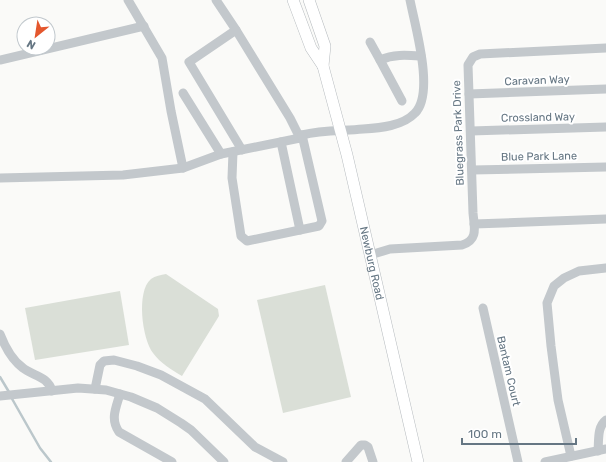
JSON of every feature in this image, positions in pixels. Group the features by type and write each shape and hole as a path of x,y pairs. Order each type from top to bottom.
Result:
{"main road":[{"name":"Newburg Road","path":"293,0 311,48 323,66"},
{"name":"Newburg Road","path":"309,0 324,46 323,66 370,255 418,462"}],"street":[{"path":"128,0 162,58 183,168"},
{"path":"216,0 236,30 301,137 322,221 319,226 247,241 241,236 232,178 237,151 189,62 236,30"},
{"path":"0,178 123,175 183,168 221,154 281,142 315,132 363,129 399,124 415,113 421,104 425,85 418,34 410,0"},
{"path":"0,60 144,26"},
{"path":"370,42 402,101"},
{"name":"Bluegrass Park Drive","path":"370,255 390,249 468,243 474,236 468,65 471,60 477,55 606,48"},
{"path":"380,60 389,56 421,56"},
{"name":"Caravan Way","path":"469,94 606,89"},
{"path":"183,93 221,154"},
{"name":"Crossland Way","path":"470,131 606,127"},
{"path":"281,142 300,230"},
{"name":"Blue Park Lane","path":"472,170 606,167"},
{"path":"474,224 606,219"},
{"path":"571,456 558,400 547,303 554,286 564,278 579,271 606,268"},
{"name":"Bantam Court","path":"483,308 518,462"},
{"path":"0,334 7,350 17,363 28,372 40,376 50,386 52,391"},
{"path":"95,389 100,365 104,361 114,360 143,368 161,375 205,399 255,447 283,462"},
{"path":"0,396 78,388 95,389 132,397 150,405 181,423 224,462"},
{"path":"120,394 114,416 114,424 119,432 172,462"},
{"path":"545,462 602,450 599,430 601,425 606,420"},
{"path":"346,462 361,445 365,445 368,447 373,462"}],"shaded area":[{"path":"166,274 218,309 219,316 182,376 170,369 153,353 146,337 142,315 143,294 146,285 151,279"},
{"path":"325,285 351,397 283,413 257,300"},
{"path":"120,291 129,345 35,360 25,308"}],"waterway":[{"path":"0,377 9,392"},
{"path":"11,397 40,448 51,462"}]}
